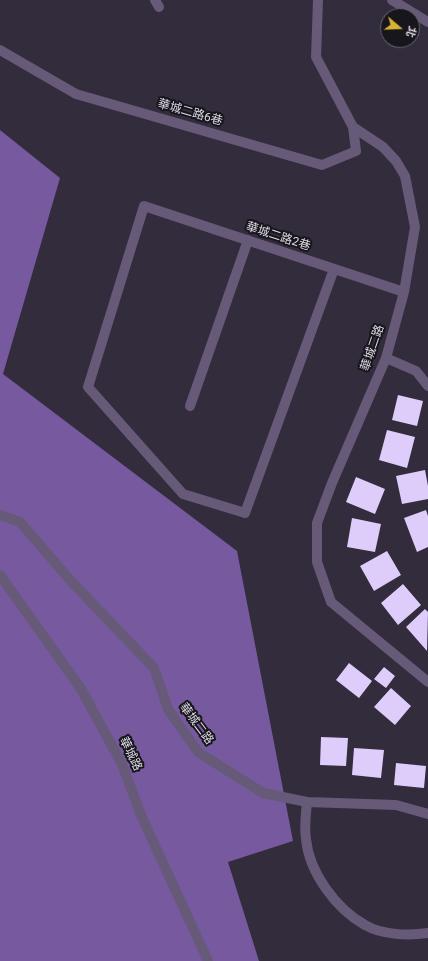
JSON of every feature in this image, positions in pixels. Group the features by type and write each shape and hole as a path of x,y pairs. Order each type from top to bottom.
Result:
{"street":[{"name":"華城二路","path":"318,0 316,57 353,127 382,147 396,161 405,176 415,227 404,292 386,358 332,483 317,523 317,562 331,602 428,682"},
{"path":"392,0 428,22"},
{"name":"華城二路6巷","path":"0,50 76,94 322,165 356,151 353,127"},
{"name":"華城二路2巷","path":"334,269 245,513 183,494 88,387 144,206 404,292"},
{"path":"190,406 248,240"},
{"path":"386,358 416,371 428,386"},
{"name":"華城二路","path":"0,515 20,522 70,580 154,668 168,709 198,752 263,793 307,802 396,805 428,814"},
{"name":"華城路","path":"0,574 81,690 118,758 141,815 208,961"},
{"path":"307,802 305,838 310,856 322,884 346,912 365,926 382,931 414,935 428,933"}],"shaded area":[{"path":"0,130 60,178 3,374 237,551 293,841 228,862 259,961 0,961"}],"building":[{"path":"398,395 423,401 417,426 392,420"},
{"path":"387,430 415,437 407,468 379,460"},
{"path":"425,470 428,486 428,499 402,504 396,476"},
{"path":"356,477 385,489 375,514 346,502"},
{"path":"426,510 428,516 428,547 417,552 404,518"},
{"path":"352,518 381,524 375,552 347,547"},
{"path":"387,551 401,575 374,591 360,566"},
{"path":"403,584 421,605 398,625 381,603"},
{"path":"425,609 428,612 427,651 406,627"},
{"path":"349,663 372,681 359,698 336,680"},
{"path":"384,667 395,676 386,688 374,679"},
{"path":"391,688 411,706 395,725 374,707"},
{"path":"321,737 348,738 346,766 320,765"},
{"path":"354,748 384,750 381,778 352,775"},
{"path":"396,763 426,766 424,788 394,785"}]}
